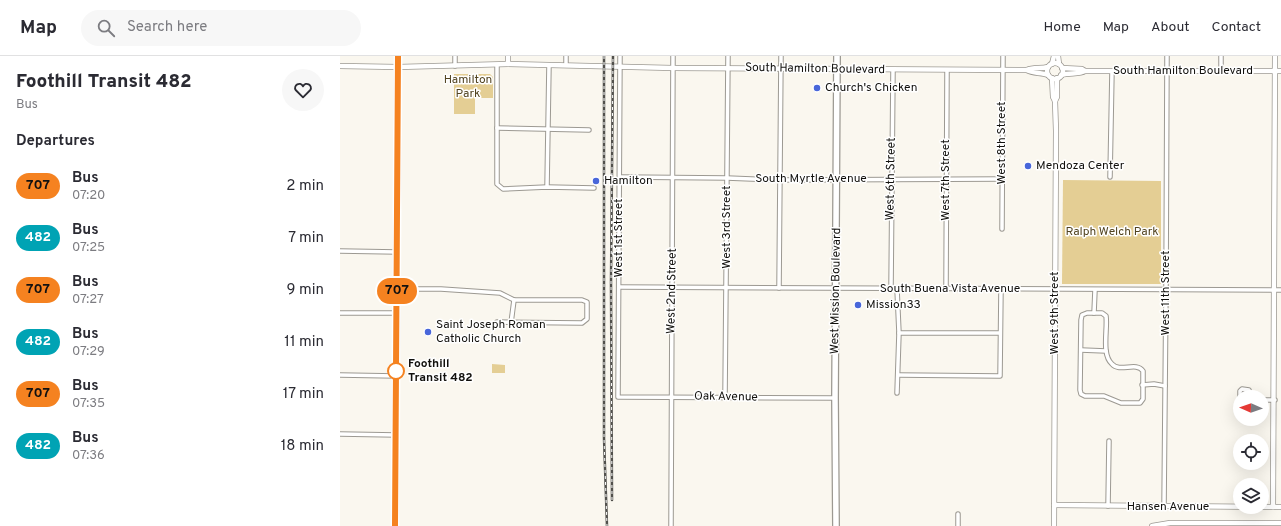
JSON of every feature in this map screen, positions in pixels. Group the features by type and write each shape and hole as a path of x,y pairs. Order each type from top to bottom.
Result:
{"main road":[{"path":"395,526 398,56"},
{"name":"West Mission Boulevard","path":"836,526 834,398 837,56"}],"street":[{"path":"455,56 455,66"},
{"path":"508,56 508,64"},
{"path":"566,56 566,65"},
{"name":"West 1st Street","path":"618,397 620,56"},
{"name":"West 2nd Street","path":"670,526 673,56"},
{"name":"West 3rd Street","path":"725,398 728,56"},
{"path":"779,288 781,56"},
{"name":"West 8th Street","path":"1002,56 1002,230"},
{"path":"1054,56 1050,66 1055,77"},
{"path":"1055,77 1060,66 1058,56"},
{"name":"West 11th Street","path":"1164,507 1167,56"},
{"path":"1221,56 1221,71"},
{"path":"1273,507 1275,400 1275,56"},
{"name":"South Hamilton Boulevard","path":"340,66 398,67 508,64 673,68 947,71 1027,70 1031,68 1043,69 1050,66 1060,66 1082,69 1085,71"},
{"path":"497,65 496,184 503,189 548,187 594,188"},
{"path":"548,187 549,65"},
{"name":"West 6th Street","path":"891,289 892,70"},
{"name":"South Hamilton Boulevard","path":"1027,70 1030,73 1044,73 1055,77 1067,73 1082,73 1085,71 1281,71"},
{"name":"West 7th Street","path":"946,288 947,71"},
{"path":"1110,177 1112,71"},
{"name":"West 9th Street","path":"1054,526 1055,101 1057,97 1055,77"},
{"path":"497,128 589,130"},
{"name":"South Myrtle Avenue","path":"620,177 780,180 1002,179"},
{"path":"340,251 397,252"},
{"name":"South Buena Vista Avenue","path":"619,287 1281,290"},
{"path":"397,289 441,289 500,293 514,300 582,300 587,302 586,319 582,323 497,322"},
{"path":"897,289 897,393"},
{"path":"898,376 1000,376 999,333 1001,289"},
{"path":"1094,290 1094,313"},
{"path":"511,323 514,300"},
{"path":"340,313 397,313"},
{"path":"1094,313 1102,313 1106,316 1106,351 1107,358 1111,364 1115,367 1141,367 1143,371 1142,399 1140,403 1121,403 1104,396 1085,396 1081,394 1081,320 1082,315 1094,313"},
{"path":"898,333 999,333"},
{"path":"1081,350 1106,351"},
{"path":"340,376 396,376"},
{"path":"1142,385 1149,384 1165,386"},
{"name":"Oak Avenue","path":"618,397 834,398"},
{"path":"1269,400 1275,400"},
{"path":"340,434 396,435"},
{"path":"1108,441 1108,506"},
{"name":"Hansen Avenue","path":"1054,505 1281,507"},
{"path":"958,514 958,526"},
{"path":"1152,526 1170,523 1281,523"}],"green space":[{"name":"Hamilton Park","path":"454,74 490,74 493,77 493,98 475,98 475,114 454,114"},
{"name":"Ralph Welch Park","path":"1063,180 1161,181 1161,284 1062,284"},
{"path":"492,364 505,365 505,373 492,373"}],"railway":[{"path":"604,56 604,438 607,526"},
{"path":"612,500 611,282 613,56"}],"bus line":[{"name":"707","path":"395,526 398,56"}],"place":[{"name":"Church's Chicken","path":"817,88"},
{"name":"Mendoza Center","path":"1028,166"},
{"name":"Hamilton","path":"596,181"},
{"name":"Mission33","path":"858,305"},
{"name":"Saint Joseph Roman Catholic Church","path":"428,332"},
{"name":"Foothill Transit 482","path":"396,371"}]}
